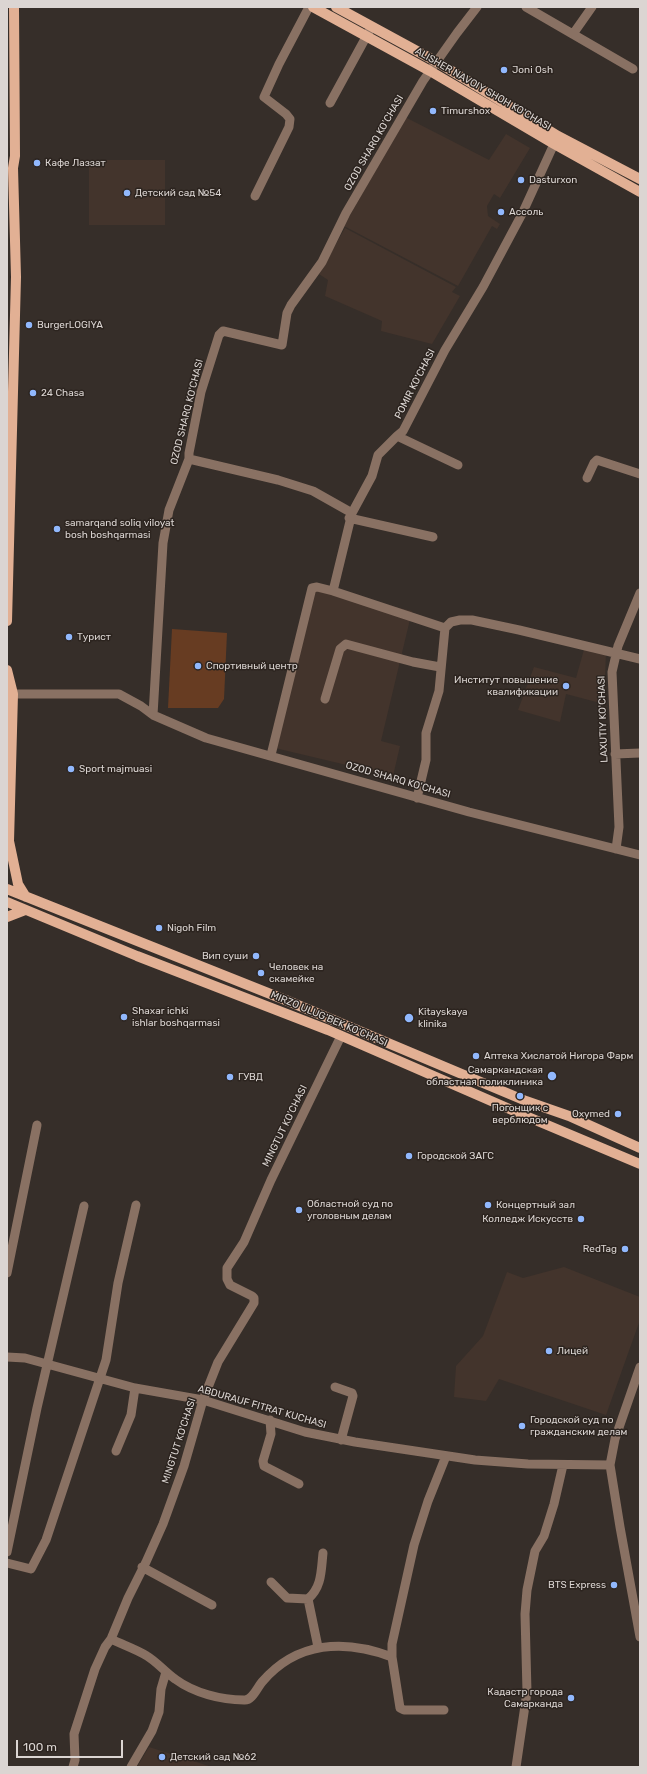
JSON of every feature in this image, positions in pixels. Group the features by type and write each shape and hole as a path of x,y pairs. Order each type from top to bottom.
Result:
{"main road":[{"path":"7,621 16,277 11,126 14,7"},
{"name":"ALISHER NAVOIY SHOH KO'CHASI","path":"313,7 430,71 554,144 640,192"},
{"name":"ALISHER NAVOIY SHOH KO'CHASI","path":"336,7 371,28 437,62 558,136 640,180"},
{"path":"7,670 13,694 7,852"},
{"path":"8,845 17,878 26,897"},
{"name":"MIRZO ULUG'BEK KO'CHASI","path":"7,889 282,998 526,1102 569,1116 640,1148"},
{"name":"MIRZO ULUG'BEK KO'CHASI","path":"7,902 137,956 340,1036 640,1164"},
{"path":"7,917 25,910"}],"street":[{"path":"255,196 289,127 290,119 264,96 309,7"},
{"name":"OZOD SHARQ KO'CHASI","path":"153,715 162,543 169,510 189,459 201,392 219,335 223,331 282,344 287,313 291,305 322,262 346,213 430,71 477,7"},
{"path":"526,7 633,69"},
{"path":"573,34 592,7"},
{"path":"330,103 371,28"},
{"name":"POMIR KO'CHASI","path":"334,591 350,515 372,476 378,456 403,431 446,350 522,214 554,144"},
{"path":"397,436 458,465"},
{"path":"189,459 278,480 313,491 350,515 433,537"},
{"path":"587,478 597,460 640,474"},
{"path":"271,755 303,628 310,590 314,587 334,591 445,628"},
{"name":"LAXUTIY KO'CHASI","path":"616,849 619,827 612,672 617,652 640,593"},
{"path":"418,798 426,760 426,733 439,691 440,667 445,628 451,622 472,620 617,652 640,659"},
{"path":"325,699 340,649 346,644 413,662 440,667"},
{"name":"OZOD SHARQ KO'CHASI","path":"13,694 119,694 141,706 153,715 206,738 271,755 418,798 640,855"},
{"path":"615,754 640,753"},
{"name":"MINGTUT KO'CHASI","path":"73,1767 75,1760 74,1734 95,1669 105,1647 111,1639 142,1567 149,1556 172,1499 203,1400 218,1362 254,1303 254,1298 252,1296 230,1285 227,1279 227,1268 244,1242 271,1180 340,1036"},
{"path":"7,1273 37,1125"},
{"path":"7,1563 31,1569 46,1540 106,1360 118,1283 136,1205"},
{"path":"7,1552 37,1408 84,1206"},
{"name":"ABDURAUF FITRAT KUCHASI","path":"7,1357 25,1358 100,1380 203,1400 305,1432 341,1440 446,1456 521,1464 610,1465"},
{"path":"640,1367 615,1439 610,1465 620,1527 639,1621 640,1637"},
{"path":"116,1451 131,1415 135,1388"},
{"path":"335,1388 346,1390 352,1393 353,1396 341,1440"},
{"path":"270,1420 271,1434 263,1460 264,1466 299,1484"},
{"path":"444,1710 404,1710 400,1708 392,1656 392,1644 414,1545 428,1501 446,1456"},
{"path":"516,1767 527,1692 525,1614 527,1590 535,1551 544,1536 554,1504 563,1465"},
{"path":"271,1582 287,1598 308,1599 316,1593 319,1584 323,1553"},
{"path":"142,1567 212,1604"},
{"path":"308,1599 318,1647"},
{"path":"111,1639 147,1656 175,1680 193,1690 244,1701 250,1699 263,1681 285,1662 318,1647 340,1645 373,1650 392,1656"},
{"path":"131,1767 152,1732 159,1712 161,1689 166,1672"}],"shaded area":[{"path":"405,117 489,160 506,134 530,148 500,198 494,194 487,206 488,216 500,224 497,229 492,226 458,286 344,226"},
{"name":"Детский сад №54","path":"89,160 165,160 165,225 89,225"},
{"path":"345,228 456,287 452,292 460,296 432,344 381,331 382,321 325,296 328,280 319,274"},
{"path":"313,588 412,611 381,741 400,746 393,776 275,748"},
{"name":"Спортивный центр","path":"172,629 227,633 224,699 218,708 168,708"},
{"name":"Институт повышение квалификации","path":"585,646 606,652 604,704 566,694 560,722 518,710 534,667 576,678"},
{"name":"Лицей","path":"564,1267 640,1297 640,1320 606,1415 499,1379 486,1401 454,1397 456,1366 483,1336 507,1272 523,1278"},
{"name":"Детский сад №62","path":"149,1747 212,1767 137,1767"}],"place":[{"name":"Joni Osh","path":"504,70"},
{"name":"Timurshox","path":"433,111"},
{"name":"Кафе Лаззат","path":"37,163"},
{"name":"Dasturxon","path":"521,180"},
{"name":"Детский сад №54","path":"127,193"},
{"name":"Ассоль","path":"501,212"},
{"name":"BurgerLOGIYA","path":"29,325"},
{"name":"24 Chasa","path":"33,393"},
{"name":"samarqand soliq viloyat bosh boshqarmasi","path":"57,529"},
{"name":"Турист","path":"69,637"},
{"name":"Спортивный центр","path":"198,666"},
{"name":"Институт повышение квалификации","path":"566,686"},
{"name":"Sport majmuasi","path":"71,769"},
{"name":"Nigoh Film","path":"159,928"},
{"name":"Вип суши","path":"256,956"},
{"name":"Человек на скамейке","path":"261,973"},
{"name":"Shaxar ichki ishlar boshqarmasi","path":"124,1017"},
{"name":"Kitayskaya klinika","path":"409,1018"},
{"name":"Аптека Хислатой Нигора Фарм","path":"476,1056"},
{"name":"Самаркандская областная поликлиника","path":"552,1076"},
{"name":"ГУВД","path":"230,1077"},
{"name":"Погонщик с верблюдом","path":"520,1096"},
{"name":"Oxymed","path":"618,1114"},
{"name":"Городской ЗАГС","path":"409,1156"},
{"name":"Концертный зал","path":"488,1205"},
{"name":"Областной суд по уголовным делам","path":"299,1210"},
{"name":"Колледж Искусств","path":"581,1219"},
{"name":"RedTag","path":"625,1249"},
{"name":"Лицей","path":"549,1351"},
{"name":"Городской суд по гражданским делам","path":"522,1426"},
{"name":"BTS Express","path":"614,1585"},
{"name":"Кадастр города Самарканда","path":"571,1698"},
{"name":"Детский сад №62","path":"162,1757"}]}
